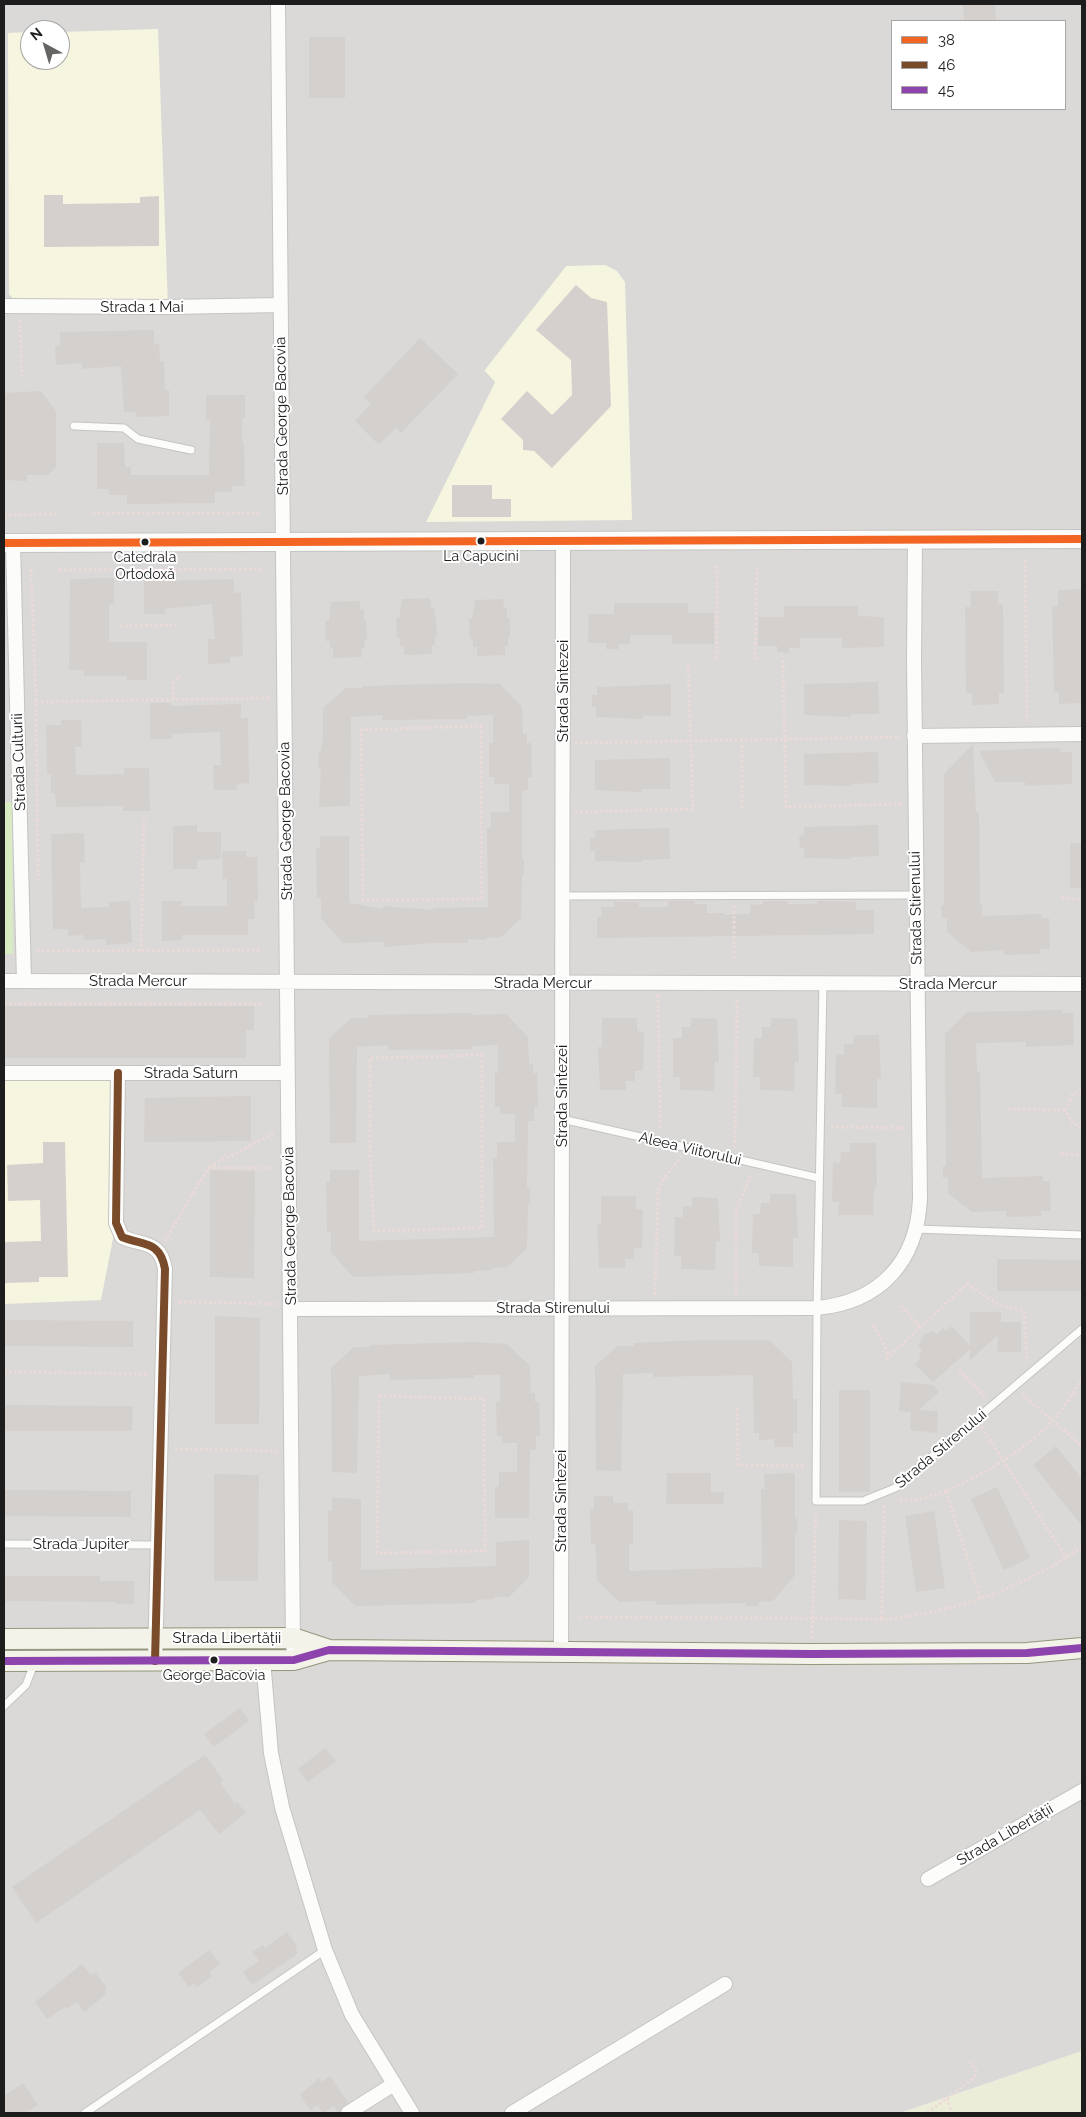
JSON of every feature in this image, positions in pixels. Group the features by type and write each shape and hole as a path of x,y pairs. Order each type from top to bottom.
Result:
{"main road":[{"name":"Strada Libertății","path":"4,1639 293,1638 329,1650"},
{"name":"Strada Libertății","path":"4,1661 294,1660 329,1650 812,1654 1027,1653 1082,1648"}],"street":[{"name":"Strada George Bacovia","path":"278,4 294,1660"},
{"name":"Strada 1 Mai","path":"4,306 168,308 281,305"},
{"path":"8,543 1082,539"},
{"name":"Strada Stirenului","path":"290,1307 816,1308 846,1303 879,1286 904,1260 916,1228 920,1199 914,736 915,540"},
{"name":"Strada Sintezei","path":"561,1652 563,541"},
{"name":"Strada Culturii","path":"8,543 24,981"},
{"path":"914,736 1082,734"},
{"name":"Strada Mercur","path":"4,981 1082,984"},
{"name":"Strada Saturn","path":"4,1073 288,1073"},
{"path":"118,1073 116,1224 122,1237 146,1242 158,1252 163,1259 164,1269 155,1661"},
{"path":"263,1660 271,1753 282,1806 325,1950 352,2015 412,2113"},
{"name":"Strada Libertății","path":"928,1879 1082,1791"},
{"path":"512,2113 725,1984"},
{"path":"348,2113 394,2084"}],"lane":[{"path":"74,426 124,428 138,439 192,450"},
{"path":"562,896 916,895"},
{"path":"816,1501 816,1308 823,984"},
{"name":"Aleea Viitorului","path":"562,1119 819,1178"},
{"path":"916,1228 1082,1235"},
{"name":"Strada Stirenului","path":"816,1501 852,1502 884,1494 911,1476 1082,1329"},
{"name":"Strada Jupiter","path":"4,1544 157,1545"},
{"path":"4,1706 26,1685 34,1661"},
{"path":"85,2113 325,1950"}],"path":[{"path":"19,306 22,377"},
{"path":"92,514 261,513"},
{"path":"4,515 60,514"},
{"path":"1025,560 1027,734"},
{"path":"755,660 757,565"},
{"path":"717,566 717,660"},
{"path":"31,569 36,702 38,886"},
{"path":"59,570 264,569"},
{"path":"120,626 177,625"},
{"path":"563,812 693,809 688,660"},
{"path":"783,660 786,807 915,804"},
{"path":"174,699 172,685 180,676"},
{"path":"36,702 284,697"},
{"path":"481,726 481,899 363,900 361,828 361,730 481,726"},
{"path":"563,744 914,736"},
{"path":"742,740 742,808"},
{"path":"141,951 144,819"},
{"path":"734,895 734,962"},
{"path":"1062,898 1082,900"},
{"path":"37,942 37,952 261,950"},
{"path":"658,983 660,1142"},
{"path":"735,1159 737,983"},
{"path":"36,995 37,1004"},
{"path":"4,1004 262,1004"},
{"path":"482,1055 482,1228 374,1231 370,1155 370,1058 482,1055"},
{"path":"1082,1090 1072,1094 1066,1110 1072,1123 1082,1128"},
{"path":"1008,1109 1066,1110"},
{"path":"158,1252 208,1168 288,1125"},
{"path":"820,1127 919,1128"},
{"path":"655,1308 658,1190 661,1183 687,1148"},
{"path":"1061,1154 1082,1155"},
{"path":"736,1308 736,1210 754,1164"},
{"path":"208,1168 289,1168"},
{"path":"886,1359 967,1284 998,1305 1024,1311 1028,1375"},
{"path":"164,1302 290,1307"},
{"path":"901,1306 920,1327"},
{"path":"873,1325 890,1355"},
{"path":"959,1370 993,1406"},
{"path":"4,1372 162,1375"},
{"path":"882,1618 884,1494 903,1500 919,1500 946,1491 1003,1460 1022,1448 1052,1420 1066,1405 1082,1380"},
{"path":"1014,1387 1082,1446"},
{"path":"378,1396 484,1399 485,1551 377,1553 377,1490 378,1396"},
{"path":"737,1408 738,1465 816,1466"},
{"path":"977,1420 1067,1558"},
{"path":"160,1449 292,1451"},
{"path":"946,1491 980,1598"},
{"path":"812,1654 816,1501"},
{"path":"580,1617 882,1618 928,1613 980,1598 1035,1576 1067,1558 1082,1546"},
{"path":"927,2113 974,2078 976,2071 970,2062"},
{"path":"947,2098 952,2113"}],"shaded area":[{"path":"4,4 1082,4 1082,2051 900,2113 4,2113"},
{"path":"158,29 168,307 19,306 9,294 8,33 20,32 20,70 70,70 70,32"},
{"path":"605,265 617,271 625,282 632,520 426,522 495,382 484,371 566,266"},
{"path":"461,266 566,266 484,370 495,382 426,522 310,522 292,511 283,511 281,305 410,307 421,302 447,275"},
{"path":"4,1073 118,1073 116,1223 101,1300 4,1304"},
{"path":"1082,2051 1082,2113 900,2113 1021,2072"}],"green space":[{"path":"4,802 12,802 13,954 4,954"}],"building":[{"path":"963,4 995,4 996,20 964,20"},
{"path":"309,37 345,37 345,98 309,98"},
{"path":"44,195 63,195 63,204 140,203 140,197 159,196 159,246 44,247"},
{"path":"576,285 591,298 607,302 611,406 552,468 534,451 523,450 523,440 501,419 527,391 552,415 572,395 571,360 536,330"},
{"path":"154,330 154,344 159,344 160,361 164,361 165,390 169,390 169,416 137,417 135,412 124,412 121,366 82,369 82,363 56,365 55,347 60,345 60,332"},
{"path":"420,338 458,374 401,433 396,428 379,445 355,421 371,404 364,397"},
{"path":"41,391 56,411 56,467 48,475 27,475 27,481 4,480 4,393"},
{"path":"206,395 245,395 245,418 242,418 242,442 244,442 245,486 232,486 232,492 215,492 215,503 127,504 127,495 109,495 109,489 97,489 97,443 124,443 125,467 131,467 131,475 209,475 210,420 206,420"},
{"path":"452,485 492,485 492,499 511,499 511,517 452,517"},
{"path":"114,578 114,604 109,604 109,642 147,642 147,680 127,680 127,676 84,676 84,670 69,670 70,579"},
{"path":"144,578 165,578 165,581 234,579 234,593 241,592 243,656 230,657 230,663 208,664 208,639 215,639 212,604 165,609 165,614 144,614"},
{"path":"1082,589 1082,703 1059,704 1059,692 1054,692 1052,606 1058,606 1058,590"},
{"path":"970,591 998,591 998,604 1003,604 1004,693 999,693 999,704 972,705 972,693 966,693 965,607 971,607"},
{"path":"430,598 431,608 434,607 436,617 437,637 435,637 435,645 432,645 432,654 404,655 404,646 400,646 400,638 397,638 396,618 399,618 402,599"},
{"path":"503,599 504,608 507,608 507,618 510,618 510,638 508,638 508,646 505,646 505,655 477,656 477,647 473,647 473,639 470,639 469,619 472,619 475,600"},
{"path":"360,601 360,610 364,610 364,620 366,620 367,640 364,639 365,648 361,648 362,657 333,658 333,648 330,648 330,641 326,641 325,621 329,621 331,602"},
{"path":"614,603 688,603 688,613 714,613 714,644 672,644 672,635 630,635 630,644 619,644 619,649 606,649 606,643 588,643 589,614 614,614"},
{"path":"784,606 858,606 858,616 884,617 884,647 842,648 842,638 800,638 800,648 789,648 789,653 777,652 777,646 758,646 759,617 784,617"},
{"path":"878,682 879,714 851,714 851,717 804,715 804,684"},
{"path":"466,683 500,684 522,707 523,734 527,734 527,743 531,743 532,777 528,777 528,790 522,791 522,858 524,858 524,874 522,874 521,918 501,937 486,938 486,940 468,939 468,943 433,943 384,947 384,942 343,943 321,918 321,898 317,898 316,848 320,848 320,836 349,836 349,903 383,909 383,906 433,910 433,908 488,907 487,828 491,828 491,812 509,812 509,784 494,784 494,777 489,777 489,743 493,743 493,715 467,716 466,719 382,720 383,715 351,717 350,806 319,807 321,767 318,767 323,734 323,708 346,688"},
{"path":"671,684 671,716 643,716 643,719 596,717 596,707 592,707 592,695 597,695 597,687"},
{"path":"150,703 171,703 171,706 241,704 241,718 248,718 249,783 237,784 237,790 214,790 213,765 221,765 220,732 171,734 172,739 150,739"},
{"path":"61,720 81,720 82,747 75,747 76,775 124,774 124,768 149,768 150,811 123,811 123,806 56,807 55,794 51,793 51,774 47,774 46,725 61,725"},
{"path":"973,744 976,812 979,812 980,904 982,904 982,916 1041,914 1042,918 1049,918 1050,949 1040,949 1040,954 1004,955 1004,950 971,952 947,932 947,918 942,918 941,905 944,905 944,774"},
{"path":"1060,748 1061,752 1072,752 1072,784 1025,786 1025,782 995,782 979,751"},
{"path":"878,752 879,783 851,784 851,786 804,785 804,754"},
{"path":"670,758 670,789 642,789 642,792 595,790 595,760"},
{"path":"197,825 197,832 221,832 221,859 197,860 197,869 173,869 173,826"},
{"path":"878,825 879,856 851,857 851,859 804,858 804,848 800,848 799,836 804,835 804,827"},
{"path":"669,828 670,859 642,860 642,862 595,861 595,851 590,851 590,838 595,838 595,830"},
{"path":"84,833 85,862 80,863 81,908 109,907 109,902 130,901 132,943 106,945 106,939 84,940 83,935 68,936 68,929 53,929 51,834"},
{"path":"1070,843 1082,843 1082,888 1070,888"},
{"path":"222,851 246,851 246,857 257,857 258,901 254,901 255,919 248,919 248,935 182,935 182,940 162,941 162,901 182,901 181,906 227,906 227,879 223,879"},
{"path":"668,901 695,901 695,904 707,904 707,913 725,913 725,915 750,914 750,905 763,904 763,901 787,901 788,904 817,904 817,901 856,902 856,910 874,910 874,934 597,938 597,917 602,917 601,907 614,907 614,902 639,902 639,907 668,907"},
{"path":"4,1006 254,1006 254,1030 246,1030 246,1058 4,1058"},
{"path":"1062,1010 1062,1013 1073,1013 1074,1045 1026,1047 1026,1042 976,1043 977,1072 980,1072 982,1178 1043,1176 1043,1181 1050,1181 1051,1211 1041,1211 1041,1216 1006,1217 1006,1211 972,1212 948,1193 948,1178 943,1178 943,1166 946,1166 945,1034 967,1012"},
{"path":"471,1013 471,1015 506,1014 528,1037 529,1064 533,1064 533,1073 537,1073 538,1107 534,1107 534,1121 528,1121 527,1188 530,1188 530,1204 528,1204 527,1248 507,1267 474,1271 474,1273 353,1277 331,1252 331,1232 327,1232 326,1182 330,1182 330,1170 359,1170 359,1241 494,1237 493,1158 497,1158 497,1142 515,1142 515,1114 500,1114 500,1107 495,1107 495,1073 498,1073 498,1045 472,1046 472,1049 388,1050 388,1045 357,1047 356,1143 330,1143 329,1038 352,1018 368,1018 368,1015"},
{"path":"602,1018 637,1018 637,1031 644,1032 643,1071 635,1071 635,1081 626,1081 626,1090 600,1090 598,1047 602,1047"},
{"path":"691,1018 717,1019 719,1062 715,1062 714,1091 680,1090 680,1077 673,1077 673,1038 682,1038 682,1027 691,1027"},
{"path":"771,1018 797,1019 799,1062 795,1062 794,1091 760,1090 760,1077 753,1077 754,1038 762,1038 762,1027 771,1027"},
{"path":"854,1035 879,1035 881,1079 877,1079 877,1108 842,1107 842,1094 835,1094 836,1054 844,1055 844,1044 853,1044"},
{"path":"251,1096 251,1141 144,1142 145,1098"},
{"path":"43,1142 65,1142 68,1277 39,1277 39,1282 4,1283 4,1242 41,1241 40,1200 8,1201 7,1165 43,1163"},
{"path":"850,1143 876,1143 877,1187 874,1187 873,1215 838,1215 839,1202 832,1202 833,1162 840,1163 841,1152 850,1152"},
{"path":"210,1170 255,1171 254,1278 210,1277"},
{"path":"770,1194 796,1194 798,1238 793,1238 793,1267 759,1266 759,1253 752,1253 753,1214 760,1214 761,1203 770,1203"},
{"path":"601,1196 636,1196 636,1209 643,1209 642,1248 634,1248 634,1259 625,1259 625,1268 599,1268 597,1224 601,1224"},
{"path":"692,1197 718,1198 720,1241 716,1241 715,1270 681,1269 681,1256 674,1256 675,1217 683,1217 683,1206 692,1206"},
{"path":"997,1259 1082,1260 1082,1291 997,1291"},
{"path":"970,1312 1001,1312 1001,1322 1021,1322 1021,1352 997,1352 998,1335 970,1360 970,1349 933,1382 915,1365 921,1358 918,1355 922,1350 918,1346 925,1334 933,1331 937,1334 943,1328 946,1331 952,1326 970,1346"},
{"path":"215,1316 260,1318 259,1424 215,1424"},
{"path":"4,1320 133,1321 133,1347 4,1346"},
{"path":"769,1340 792,1362 793,1399 797,1399 797,1433 793,1433 793,1447 774,1447 774,1439 759,1440 759,1433 754,1433 753,1375 653,1377 653,1373 623,1374 621,1471 596,1470 595,1366 618,1346 634,1346 634,1343"},
{"path":"473,1342 507,1344 530,1366 531,1393 535,1393 535,1402 539,1402 540,1436 536,1436 536,1450 530,1450 529,1518 495,1518 495,1487 499,1487 499,1472 517,1472 517,1443 502,1443 502,1436 497,1436 496,1402 500,1402 500,1375 474,1375 474,1378 390,1380 390,1374 359,1376 357,1473 332,1472 331,1368 354,1347"},
{"path":"901,1382 933,1385 939,1392 919,1410 938,1411 937,1433 910,1430 911,1412 899,1411"},
{"path":"839,1390 870,1390 870,1492 839,1492"},
{"path":"4,1405 133,1406 132,1431 4,1431"},
{"path":"1056,1446 1082,1479 1082,1526 1033,1465"},
{"path":"667,1473 711,1473 711,1492 724,1492 723,1504 666,1504"},
{"path":"795,1473 795,1519 798,1519 797,1535 795,1535 795,1575 773,1601 759,1602 758,1606 746,1606 746,1603 656,1605 655,1601 619,1602 597,1580 595,1544 591,1544 590,1509 594,1509 594,1496 613,1496 613,1503 628,1503 628,1510 633,1510 633,1544 629,1544 629,1571 762,1567 761,1489 765,1489 764,1474"},
{"path":"214,1474 259,1475 258,1581 214,1581"},
{"path":"997,1487 1030,1558 1004,1570 971,1499"},
{"path":"4,1490 131,1491 131,1517 4,1516"},
{"path":"332,1498 361,1499 361,1570 496,1566 496,1542 529,1540 529,1577 509,1597 476,1600 476,1603 355,1606 332,1582 332,1562 328,1561 328,1511 332,1511"},
{"path":"934,1511 945,1588 916,1592 905,1516"},
{"path":"839,1520 867,1521 866,1600 838,1599"},
{"path":"4,1576 100,1576 100,1581 134,1581 134,1604 116,1604 116,1602 4,1601"},
{"path":"240,1708 249,1721 214,1747 204,1734"},
{"path":"325,1748 336,1761 308,1782 298,1769"},
{"path":"205,1755 223,1780 220,1782 235,1804 237,1802 246,1813 219,1834 200,1810 36,1923 12,1887"},
{"path":"287,1932 297,1946 295,1948 296,1955 252,1985 243,1972 259,1961 252,1952 263,1945 265,1948"},
{"path":"209,1950 220,1964 209,1973 212,1976 197,1987 194,1983 189,1987 178,1973"},
{"path":"82,1964 91,1975 95,1972 106,1987 105,1995 84,2012 77,2002 67,2009 65,2007 47,2019 35,2002"},
{"path":"330,2076 348,2103 338,2113 334,2106 323,2113 318,2105 310,2110 300,2095 319,2078 322,2082"},
{"path":"23,2083 38,2105 25,2113 4,2113 4,2096"}],"transit line":[{"name":"38","path":"4,543 1082,539"},
{"name":"46","path":"118,1073 116,1223 122,1237 155,1249 163,1260 165,1269 155,1661"},
{"name":"45","path":"4,1661 294,1660 329,1650 812,1654 1027,1653 1082,1648"}],"place":[{"name":"La Capucini","path":"481,541"},
{"name":"Catedrala Ortodoxă","path":"145,542"},
{"name":"George Bacovia","path":"214,1660"}]}
